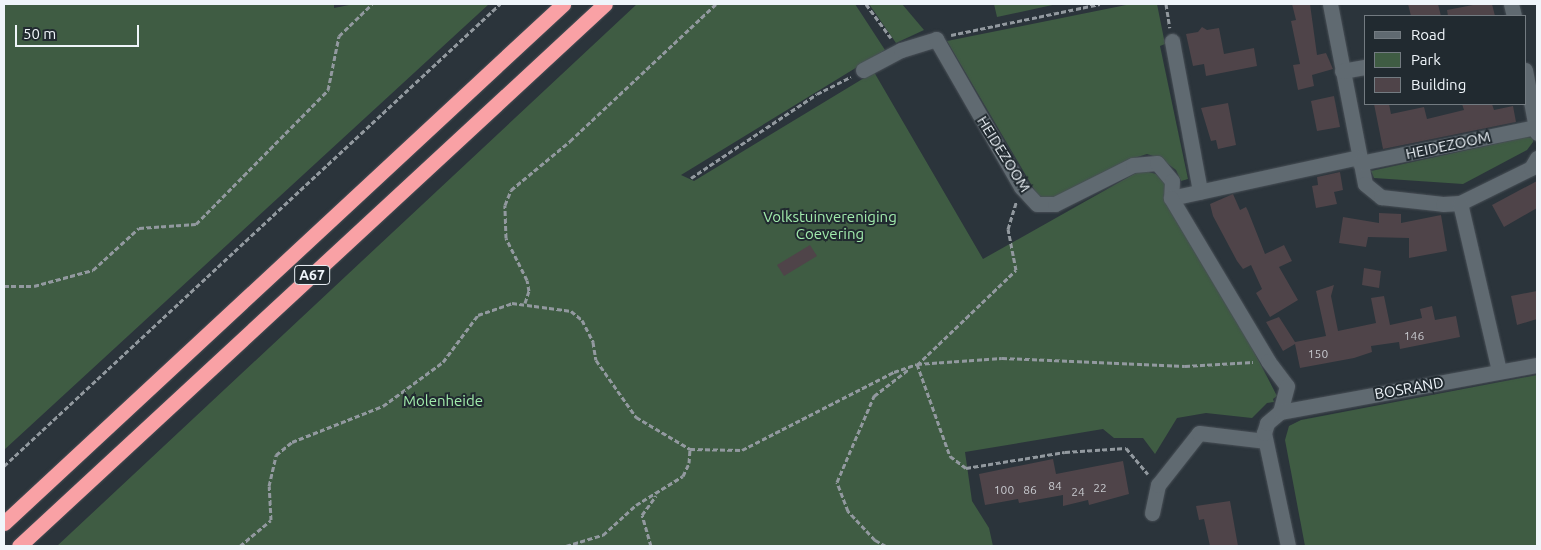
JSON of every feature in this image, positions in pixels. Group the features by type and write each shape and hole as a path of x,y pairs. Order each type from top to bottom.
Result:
{"highway":[{"name":"A67","path":"4,523 563,4"},
{"name":"A67","path":"19,546 605,4"}],"street":[{"path":"1330,4 1365,184 1381,197 1443,204 1460,203 1531,168 1537,158"},
{"path":"863,70 901,50 936,38"},
{"name":"HEIDEZOOM","path":"936,38 1021,187 1037,204 1055,204 1133,165 1157,163 1172,180 1171,198 1359,160 1537,130 1526,75"},
{"path":"1172,41 1200,191"},
{"path":"1342,71 1364,67"},
{"path":"1171,198 1268,361 1288,386 1280,412 1268,423 1265,441 1288,546"},
{"path":"1460,203 1499,371"},
{"name":"BOSRAND","path":"1280,412 1537,365"},
{"path":"1152,513 1158,485 1199,433 1265,441"}],"path":[{"path":"4,286 34,286 93,270 139,228 196,224 328,90 339,36 372,4"},
{"path":"4,466 500,4"},
{"path":"525,303 529,291 527,280 506,238 505,205 511,190 570,141 716,4"},
{"path":"866,4 901,50"},
{"path":"936,38 1100,4"},
{"path":"1166,4 1172,41"},
{"path":"691,178 817,94 863,70"},
{"path":"886,546 875,540 848,511 837,482 874,396 898,375 917,364 1016,270 1008,229 1021,187"},
{"path":"240,546 271,520 269,486 276,455 292,442 383,406 443,362 478,315 512,303 560,307 582,320 592,342 596,360 636,417 690,449 742,450 894,372 917,364 1002,358 1185,366 1268,361"},
{"path":"917,364 950,456 966,468 1065,452 1126,448 1158,485"},
{"path":"566,546 603,535 636,505 656,495 684,476 689,464 690,449"},
{"path":"651,546 642,516 656,495"}],"green space":[{"path":"4,4 334,4 334,8 354,4 489,4 4,450"},
{"path":"637,4 855,4 885,50 681,175 694,181 874,72 983,259 1141,170 1156,174 1169,188 1277,396 1273,399 1274,402 1267,403 1252,418 1206,413 1177,418 1155,454 1143,438 1114,438 1103,429 965,452 972,501 989,528 993,546 57,546"},
{"path":"869,4 902,4 924,30 896,43"},
{"path":"994,4 1057,4 997,17"},
{"path":"1131,4 1157,4 1165,44 1160,46 1188,179 1181,181 1176,170 1160,158 1147,154 1131,159 1057,201 1038,196 947,41"},
{"path":"1527,137 1533,138 1533,142 1527,150 1463,184 1374,178 1371,171"},
{"path":"1537,375 1537,546 1305,546 1285,440 1289,426 1301,420"}],"building":[{"path":"1292,4 1310,4 1317,55 1326,53 1333,69 1312,75 1314,86 1298,90 1293,65 1300,64 1291,21 1296,20"},
{"path":"1408,4 1438,4 1441,15 1411,15"},
{"path":"1478,4 1492,4 1495,15 1448,15 1447,10"},
{"path":"1202,27 1207,30 1219,28 1224,54 1254,48 1257,66 1206,76 1204,64 1193,66 1186,34 1198,32"},
{"path":"1334,96 1340,127 1317,131 1311,101"},
{"path":"1228,103 1236,145 1218,149 1216,140 1211,141 1201,108"},
{"path":"1374,105 1389,105 1391,114 1424,107 1427,119 1464,110 1462,105 1492,105 1494,110 1513,106 1516,122 1383,149"},
{"path":"1340,172 1343,190 1334,192 1337,204 1316,208 1312,186 1318,185 1317,177"},
{"path":"1537,181 1537,208 1504,227 1492,205"},
{"path":"1233,194 1240,210 1246,207 1265,254 1284,245 1292,261 1279,267 1298,300 1270,317 1256,293 1262,289 1251,265 1243,269 1213,216 1210,204"},
{"path":"1379,213 1401,214 1401,223 1441,215 1447,251 1409,258 1409,238 1368,237 1366,247 1339,243 1343,217 1379,223"},
{"path":"810,245 817,256 784,276 777,265"},
{"path":"1364,268 1381,271 1379,288 1362,285"},
{"path":"1334,285 1331,296 1338,331 1376,323 1371,298 1384,296 1390,325 1422,318 1420,309 1432,306 1435,320 1456,316 1460,337 1400,349 1399,342 1371,346 1372,352 1354,358 1300,368 1295,344 1283,351 1266,322 1279,317 1295,342 1326,336 1316,291"},
{"path":"1537,291 1537,319 1517,325 1511,296"},
{"path":"1053,459 1056,474 1123,461 1129,494 1089,505 1088,500 1063,506 1063,495 1019,503 1018,499 985,505 979,474"},
{"path":"1230,501 1238,546 1210,546 1204,519 1199,520 1196,506"}],"park label":[{"name":"Volkstuinvereniging Coevering","path":"830,224"},
{"name":"Molenheide","path":"443,401"}]}
